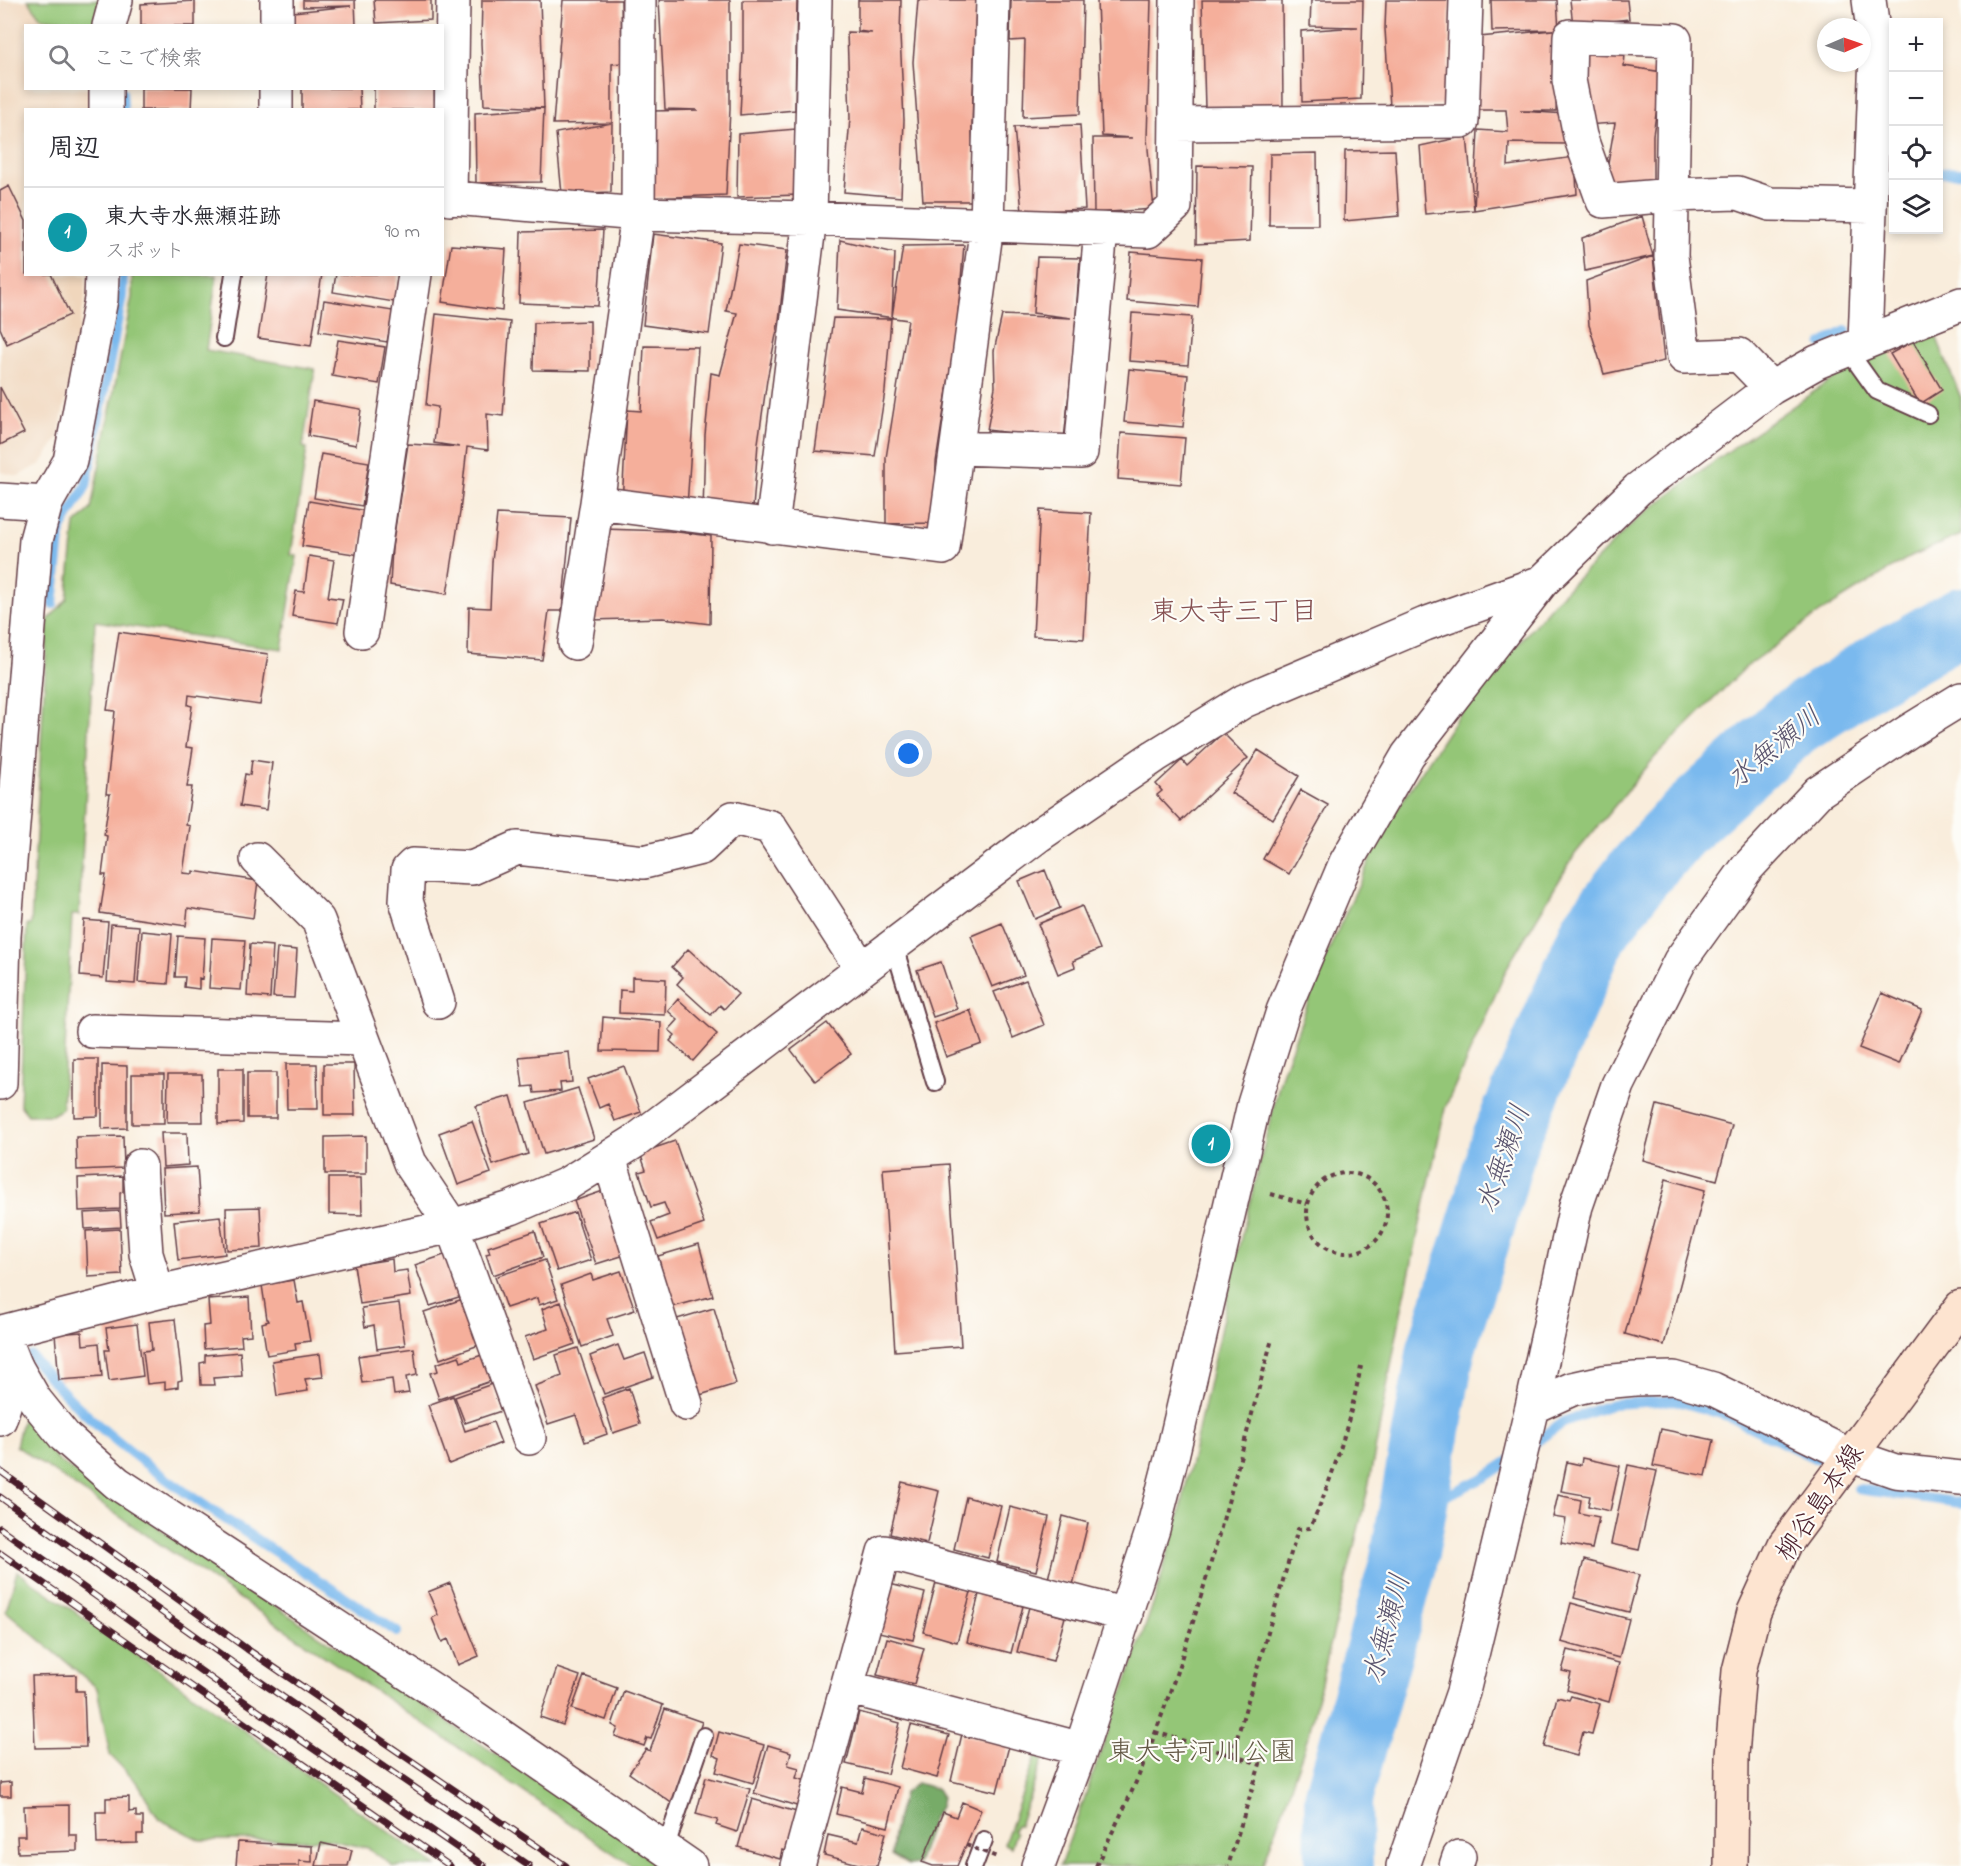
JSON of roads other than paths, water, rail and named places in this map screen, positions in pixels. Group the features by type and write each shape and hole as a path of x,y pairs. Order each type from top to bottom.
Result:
{"main road":[{"name":"柳谷島本線","path":"1731,1866 1732,1755 1738,1671 1754,1612 1785,1544 1961,1307"}],"street":[{"path":"110,24 116,0"},
{"path":"277,0 277,24"},
{"path":"453,0 446,198 638,214 1148,231 1175,206 1178,0"},
{"path":"575,643 638,214 639,0"},
{"path":"772,526 810,218 815,0"},
{"path":"597,503 943,548 987,225 993,0"},
{"path":"1176,124 1462,121 1466,0"},
{"path":"1856,345 1870,206 1876,54 1869,0"},
{"path":"1771,388 1739,355 1684,357 1671,255 1672,195 1675,40 1570,36 1569,80 1580,136 1603,201 1672,195 1738,193 1770,204 1870,206"},
{"path":"106,90 106,108"},
{"path":"276,90 276,108"},
{"path":"957,448 1081,452 1101,230"},
{"path":"0,1083 5,924 36,540 46,503 70,461 101,299 102,276"},
{"path":"362,631 415,276"},
{"path":"1038,1866 1081,1749 1153,1529 1254,1104 1283,1011 1346,862 1408,755 1542,582 1638,489 1771,388 1817,362 1961,304"},
{"path":"0,500 46,503"},
{"path":"678,1858 459,1707 117,1483 65,1437 35,1400 16,1367 1,1329 452,1227 511,1208 567,1184 634,1142 1039,834 1155,756 1244,701 1425,624 1542,582"},
{"path":"1403,1866 1463,1692 1532,1407 1576,1206 1618,1085 1680,961 1747,868 1818,792 1908,731 1961,699"},
{"path":"438,1002 406,901 408,870 413,865 472,868 517,848 644,862 701,848 733,818 770,826 861,968"},
{"path":"257,859 318,920 410,1162 452,1227 529,1438"},
{"path":"92,1031 362,1039"},
{"path":"609,1158 686,1404"},
{"path":"140,1166 146,1254 158,1292"},
{"path":"0,1419 16,1367"},
{"path":"1532,1407 1572,1389 1603,1382 1674,1378 1713,1389 1850,1455 1895,1471 1961,1478"},
{"path":"798,1866 884,1552 1126,1615"},
{"path":"848,1687 1081,1749"}],"lane":[{"path":"224,338 234,276"},
{"path":"1856,345 1877,391 1928,414"},
{"path":"894,946 935,1082"},
{"path":"678,1858 704,1736"},
{"path":"974,1866 984,1840"}],"waterway":[{"path":"122,92 123,108"},
{"path":"1943,173 1961,172"},
{"path":"53,604 61,529 86,486 122,296 123,276"},
{"path":"1822,344 1846,331"},
{"name":"水無瀬川","path":"1339,1866 1338,1799 1403,1564 1441,1350 1485,1212 1504,1142 1594,932 1637,875 1678,828 1793,723 1885,664 1961,621"},
{"path":"31,1356 79,1408 132,1454 189,1495 397,1632"},
{"path":"1532,1445 1563,1422 1613,1404 1675,1400 1728,1416 1817,1459"},
{"path":"1403,1564 1433,1502 1485,1477 1512,1459"},
{"path":"1858,1489 1961,1503"}],"railway":[{"path":"0,1471 247,1649 566,1866"},
{"path":"0,1497 236,1665 529,1866"},
{"path":"0,1528 222,1686 484,1866"},
{"path":"0,1553 450,1866"}],"place":[{"name":"東大寺水無瀬荘跡","path":"1211,1144"}],"district":[{"name":"東大寺三丁目","path":"1234,610"}],"park label":[{"name":"東大寺河川公園","path":"1202,1751"}]}
